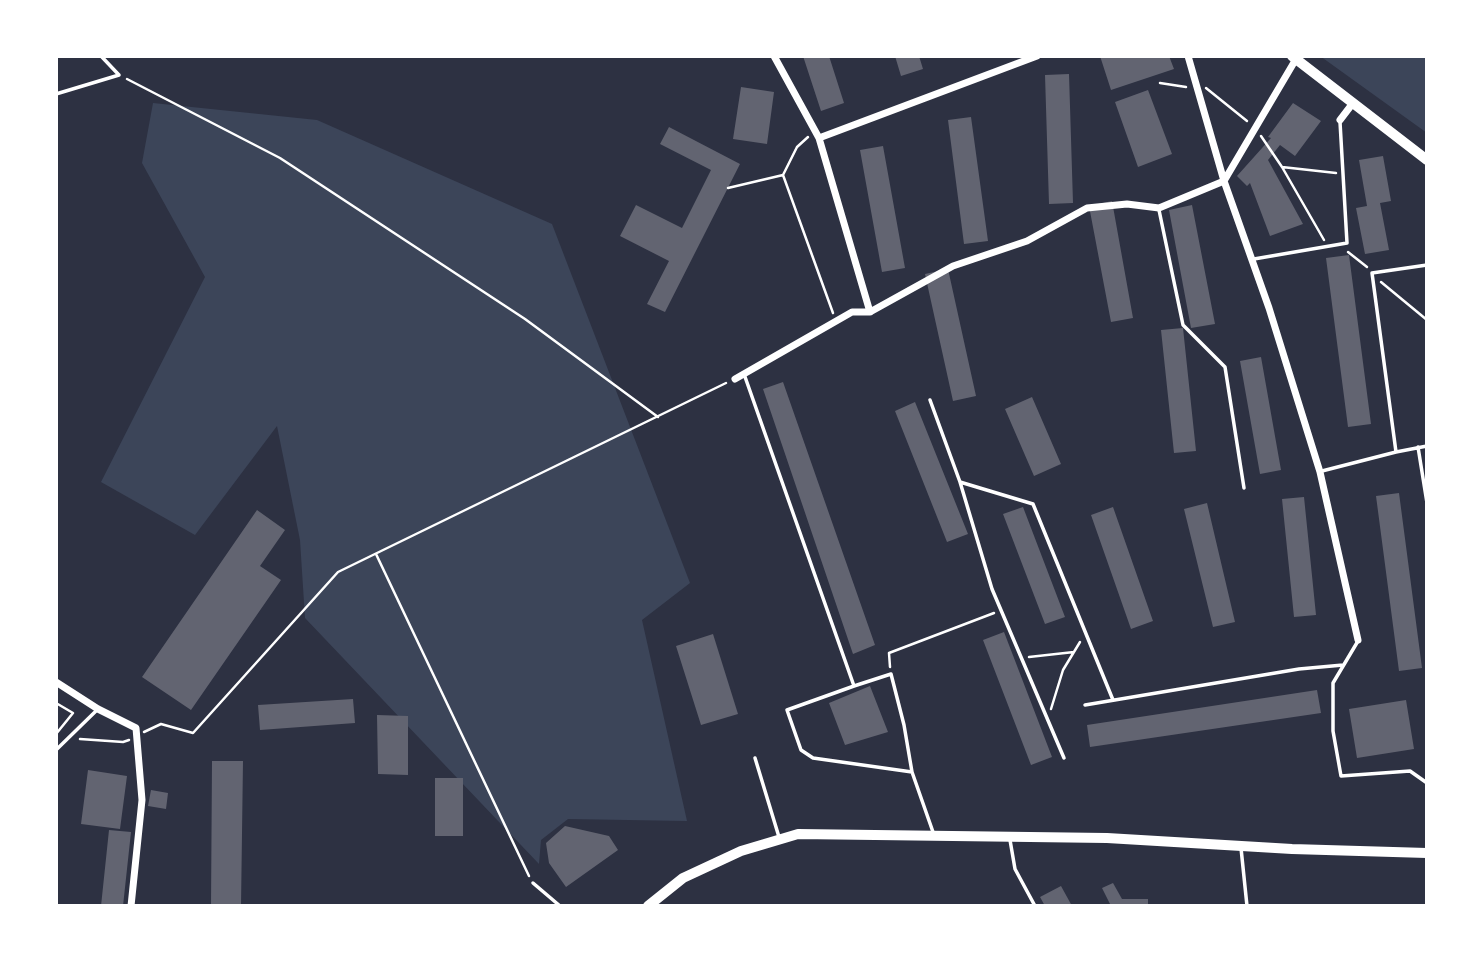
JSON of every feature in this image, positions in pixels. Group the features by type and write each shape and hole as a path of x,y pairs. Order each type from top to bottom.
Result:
{"main road":[{"path":"1294,58 1427,160"},
{"path":"648,906 683,878 741,851 798,834 1107,838 1427,853"}],"street":[{"path":"774,56 819,138 870,312"},
{"path":"819,138 1037,56"},
{"path":"1188,56 1224,181 1253,260 1320,472 1358,640"},
{"path":"735,379 852,312 870,312 953,266 1027,241 1087,208 1126,204 1159,208 1224,181 1294,58"},
{"path":"1340,120 1353,103"},
{"path":"56,682 98,709 136,728 142,800 131,906"}],"lane":[{"path":"56,94 118,75 101,56"},
{"path":"1253,260 1347,243 1340,120"},
{"path":"1159,208 1182,325 1225,367 1244,488"},
{"path":"1396,452 1372,273 1427,265"},
{"path":"744,374 853,687"},
{"path":"930,400 1002,611 1064,758"},
{"path":"1320,472 1427,446"},
{"path":"1418,447 1427,503"},
{"path":"960,482 1033,504 1113,700"},
{"path":"1358,640 1333,683 1333,731 1341,776 1410,771 1427,783"},
{"path":"1084,705 1299,669 1343,665"},
{"path":"912,772 813,758 801,750 787,710 891,674 912,772 934,834"},
{"path":"56,750 98,709"},
{"path":"755,758 780,839"},
{"path":"1009,838 1016,869 1035,906"},
{"path":"1241,846 1247,906"},
{"path":"533,883 560,906"}],"path":[{"path":"118,75 291,165 525,319 658,416"},
{"path":"819,138 812,134 797,147 783,175 836,320"},
{"path":"1282,167 1328,246"},
{"path":"728,188 783,175"},
{"path":"69,738 123,742 162,724 193,733 338,572 735,379"},
{"path":"376,554 533,883"},
{"path":"891,674 889,653 1002,611"},
{"path":"1048,719 1063,670 1085,632"},
{"path":"1022,658 1074,652"},
{"path":"56,703 73,713 56,734"}],"shaded area":[{"path":"1320,56 1427,56 1427,133"},
{"path":"153,103 317,120 552,224 690,583 642,620 687,821 568,819 541,840 539,864 305,618 300,540 277,426 195,535 101,482 205,277 142,163"}],"building":[{"path":"803,56 829,56 844,103 821,111"},
{"path":"895,56 919,56 923,69 901,76"},
{"path":"1100,56 1169,56 1174,69 1111,90"},
{"path":"1069,74 1073,203 1049,204 1045,75"},
{"path":"741,87 774,92 767,144 733,139"},
{"path":"1148,90 1172,154 1138,167 1115,102"},
{"path":"1293,103 1321,121 1295,156 1280,145 1268,160 1303,224 1270,236 1250,183 1247,186 1237,176 1271,138 1268,137"},
{"path":"971,117 988,241 964,244 948,120"},
{"path":"669,127 740,164 665,312 647,304 669,261 620,236 636,205 682,228 711,170 660,144"},
{"path":"883,146 905,268 882,272 860,150"},
{"path":"1383,156 1391,201 1380,203 1389,250 1365,254 1356,208 1367,206 1359,160"},
{"path":"1112,201 1133,318 1111,322 1089,206"},
{"path":"1192,205 1215,324 1191,328 1169,210"},
{"path":"1349,255 1371,424 1348,427 1326,258"},
{"path":"948,269 976,396 953,401 925,274"},
{"path":"1183,328 1196,451 1174,453 1161,330"},
{"path":"1261,357 1281,470 1260,474 1240,361"},
{"path":"783,382 875,645 853,654 763,389"},
{"path":"1032,397 1061,464 1034,476 1005,409"},
{"path":"915,402 968,534 947,542 895,411"},
{"path":"1399,493 1422,668 1399,671 1376,496"},
{"path":"1304,497 1316,615 1294,617 1282,499"},
{"path":"1207,503 1235,622 1213,627 1184,509"},
{"path":"1023,507 1065,617 1045,624 1003,514"},
{"path":"1113,507 1153,621 1131,629 1091,515"},
{"path":"257,510 285,530 260,566 281,580 191,710 142,677"},
{"path":"1004,632 1052,757 1031,765 983,640"},
{"path":"713,634 738,714 701,725 676,646"},
{"path":"870,686 888,732 845,745 829,703"},
{"path":"1317,690 1321,713 1090,747 1087,725"},
{"path":"353,699 355,723 260,730 258,705"},
{"path":"1406,700 1414,749 1357,758 1349,709"},
{"path":"377,715 408,716 408,775 378,774"},
{"path":"212,761 243,761 241,906 211,906"},
{"path":"88,770 127,776 120,829 81,824"},
{"path":"435,778 463,778 463,836 435,836"},
{"path":"151,790 168,793 166,809 148,806"},
{"path":"565,826 609,836 618,850 566,887 549,863 546,843"},
{"path":"109,830 131,832 123,906 101,906"},
{"path":"1113,883 1122,899 1148,899 1148,906 1111,906 1102,888"},
{"path":"1061,886 1072,906 1045,906 1040,897"}]}
